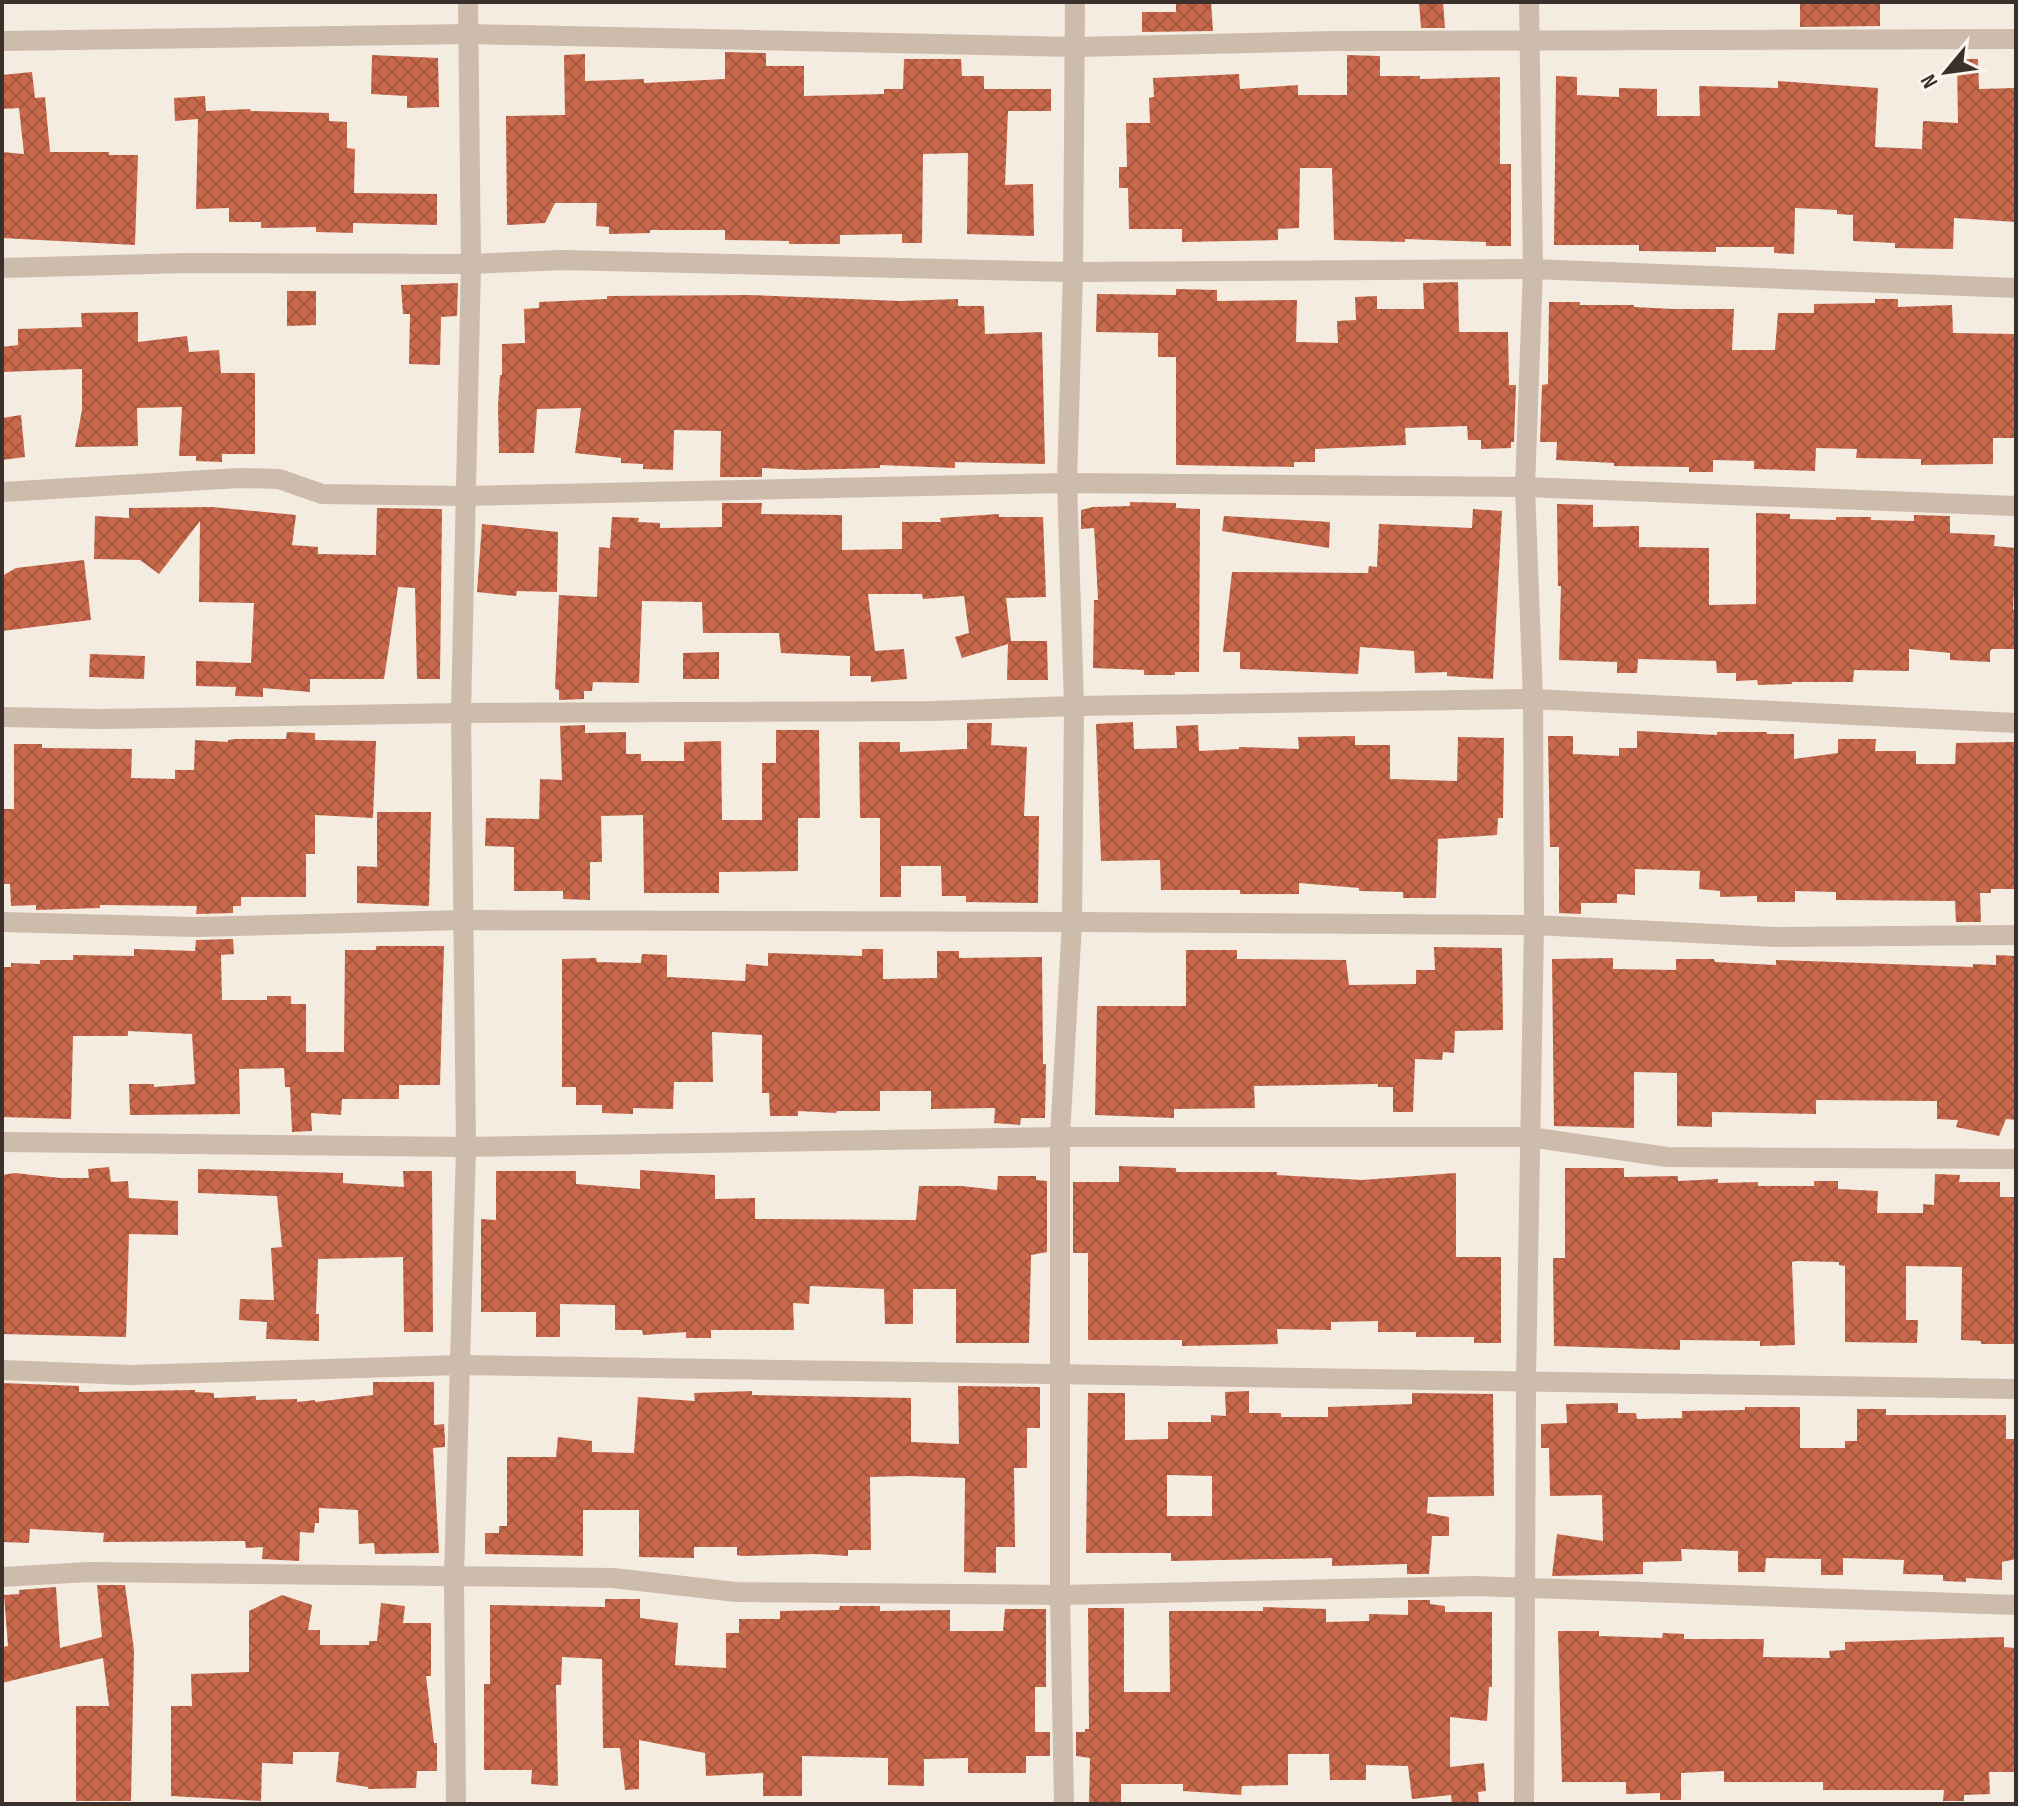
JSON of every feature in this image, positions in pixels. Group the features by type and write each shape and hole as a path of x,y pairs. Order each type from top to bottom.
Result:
{"street":[{"path":"456,1804 454,1576 466,1147 461,713 471,264 468,2"},
{"path":"1064,1804 1060,1595 1060,1137 1072,922 1074,706 1067,483 1073,272 1075,2"},
{"path":"1524,1804 1526,1380 1534,925 1533,699 1525,487 1533,269 1529,2"},
{"path":"2,41 468,34 1076,47 1333,41 2016,39"},
{"path":"2,268 186,263 471,264 562,260 1073,272 1533,269 2016,288"},
{"path":"2,492 240,478 279,479 322,494 464,496 1067,483 1525,487 2016,506"},
{"path":"2,717 101,719 461,713 918,711 1533,699 2016,723"},
{"path":"2,922 196,927 463,920 1072,922 1534,925 1775,937 2016,935"},
{"path":"2,1142 466,1147 1060,1137 1530,1137 1667,1157 2016,1159"},
{"path":"2,1370 130,1375 459,1365 2016,1389"},
{"path":"2,1577 89,1572 613,1578 736,1592 1060,1595 1475,1586 2016,1605"}],"building":[{"path":"1176,2 1211,2 1213,31 1142,32 1142,12 1176,12"},
{"path":"1419,2 1443,2 1445,28 1421,28"},
{"path":"1800,2 1880,4 1880,26 1800,27"},
{"path":"725,52 766,53 766,66 804,66 804,96 884,94 884,89 903,89 904,59 961,59 962,76 984,76 984,89 1051,89 1051,111 1008,111 1005,185 1033,184 1034,236 967,234 968,153 923,154 922,243 902,243 902,234 840,235 840,244 789,244 789,241 725,240 725,230 650,230 650,233 609,234 609,227 596,226 597,203 555,203 545,223 507,225 506,116 565,115 564,55 585,54 585,81 644,79 644,83 725,79"},
{"path":"372,55 438,58 439,107 407,108 407,96 371,94"},
{"path":"1347,55 1380,56 1380,76 1420,76 1420,79 1500,77 1500,164 1511,164 1511,246 1405,239 1405,242 1334,240 1332,168 1300,168 1299,228 1278,229 1278,240 1182,242 1182,229 1129,229 1128,188 1119,188 1119,167 1127,167 1126,123 1150,123 1149,98 1154,97 1153,78 1239,74 1240,89 1298,85 1298,95 1347,95"},
{"path":"1957,59 1978,59 1979,89 2014,88 2016,222 1954,218 1953,249 1895,248 1895,243 1853,241 1853,215 1837,214 1837,210 1795,208 1794,254 1774,253 1774,247 1716,247 1716,252 1639,251 1639,245 1554,245 1556,76 1577,77 1577,95 1619,97 1619,88 1657,89 1657,116 1700,116 1699,86 1778,88 1778,81 1878,88 1875,147 1922,149 1923,121 1958,123"},
{"path":"32,72 35,98 45,97 50,152 138,155 135,245 2,238 2,152 24,154 19,108 2,109 2,75"},
{"path":"205,96 206,111 250,109 329,113 329,121 347,122 347,148 355,149 354,193 437,194 437,225 353,223 353,233 316,232 316,227 261,228 261,222 229,222 229,208 196,209 198,119 175,121 174,98"},
{"path":"1458,282 1459,332 1508,332 1509,385 1516,385 1514,442 1511,442 1511,448 1481,449 1481,440 1468,440 1467,426 1405,428 1406,445 1315,449 1315,462 1294,462 1294,467 1176,465 1176,357 1158,357 1158,333 1096,332 1097,294 1176,295 1176,289 1217,290 1217,301 1297,300 1296,342 1338,343 1337,321 1356,320 1355,297 1377,296 1377,309 1424,309 1423,283"},
{"path":"458,283 457,316 441,317 440,365 409,364 410,314 403,314 401,285"},
{"path":"287,291 316,291 316,325 287,326"},
{"path":"750,295 900,301 958,299 958,306 984,306 985,334 1042,332 1045,464 955,462 955,468 880,465 880,468 802,470 762,468 762,477 720,477 721,431 674,430 673,470 643,469 643,464 621,463 621,458 575,453 581,408 537,409 534,453 499,453 502,344 525,343 524,309 539,308 539,302 607,299 607,296"},
{"path":"1875,299 1898,299 1898,307 1952,305 1953,333 2014,334 2016,438 1993,438 1993,464 1921,465 1921,459 1856,458 1857,449 1816,448 1815,471 1754,469 1754,461 1713,460 1713,472 1689,472 1689,467 1614,466 1614,463 1556,460 1557,442 1540,442 1542,385 1548,384 1549,302 1734,309 1732,350 1775,350 1778,313 1814,313 1814,304 1875,303"},
{"path":"138,312 138,342 187,336 189,352 219,350 221,373 255,373 255,454 222,454 222,462 196,461 196,456 179,456 182,407 137,408 138,446 75,447 82,410 82,369 2,372 2,347 18,345 18,329 82,327 81,313"},
{"path":"21,415 25,457 2,460 2,418"},
{"path":"1130,502 1176,503 1176,508 1200,509 1199,672 1144,675 1144,670 1093,668 1094,600 1098,600 1095,541 1094,528 1081,529 1081,510 1130,506"},
{"path":"722,503 762,503 761,514 842,515 842,550 902,549 902,522 941,522 940,518 999,514 999,517 1043,517 1046,597 1006,598 1011,641 1047,641 1048,680 1007,680 1008,644 962,658 955,637 969,633 964,596 923,599 922,594 868,594 875,651 904,649 907,679 871,682 871,676 850,676 850,656 781,653 779,633 703,633 702,602 642,601 639,683 593,682 592,691 584,691 584,699 559,700 559,690 555,689 559,595 597,597 599,547 610,548 612,517 639,518 638,522 660,523 660,528 722,527"},
{"path":"1557,504 1593,505 1593,527 1639,526 1639,547 1709,548 1709,605 1756,604 1756,513 1790,514 1790,519 1836,520 1836,517 1871,517 1871,520 1914,521 1914,515 1950,516 1950,533 1995,535 1994,546 2016,548 2013,610 2016,610 2016,649 1992,649 1990,662 1950,660 1950,653 1909,649 1909,671 1854,670 1853,682 1758,685 1757,680 1736,681 1736,673 1717,673 1716,661 1638,659 1637,673 1617,673 1617,662 1559,660 1561,586 1558,586"},
{"path":"212,507 296,515 292,545 318,547 318,554 376,555 377,508 442,509 440,679 417,679 415,588 398,587 384,679 310,679 310,692 263,688 263,697 235,696 236,687 196,686 196,661 251,663 254,603 199,602 200,521 159,574 140,560 94,559 95,516 129,518 129,508"},
{"path":"1473,509 1502,511 1493,679 1447,676 1447,672 1415,673 1414,651 1360,647 1358,674 1240,669 1240,652 1223,652 1232,572 1368,573 1369,566 1377,567 1379,524 1472,528"},
{"path":"1224,516 1330,522 1329,548 1222,531"},
{"path":"482,524 558,532 557,592 517,591 516,596 477,592"},
{"path":"84,560 91,620 2,631 2,576 16,568"},
{"path":"719,652 719,679 683,679 683,653"},
{"path":"90,654 145,656 144,679 89,677"},
{"path":"1133,722 1134,749 1177,748 1176,726 1198,725 1199,751 1239,747 1299,749 1298,737 1355,736 1355,745 1390,745 1390,779 1457,781 1458,737 1504,738 1503,818 1498,818 1497,835 1438,839 1436,898 1403,898 1403,892 1359,891 1359,888 1299,883 1299,894 1161,890 1160,860 1101,861 1096,724"},
{"path":"967,723 992,723 991,745 1027,747 1024,816 1039,816 1038,903 966,902 966,896 942,896 941,866 901,866 901,897 880,897 880,818 860,818 859,742 900,742 900,752 967,749"},
{"path":"585,725 585,733 626,732 626,754 641,754 641,761 684,761 684,742 721,741 722,820 762,820 762,763 776,763 776,730 819,730 820,818 798,818 798,871 719,872 719,893 644,893 643,815 601,816 602,862 590,862 590,900 563,899 563,891 514,891 514,847 485,846 486,818 539,819 540,779 562,780 560,726"},
{"path":"1637,731 1717,735 1717,732 1794,734 1794,759 1838,753 1838,739 1876,739 1875,751 1916,751 1916,764 1955,764 1956,743 2016,742 2016,889 1991,889 1991,893 1980,893 1981,922 1956,922 1955,901 1836,900 1836,892 1795,891 1795,902 1757,902 1757,896 1720,897 1720,891 1699,889 1700,871 1635,869 1635,895 1617,894 1617,903 1581,903 1581,914 1559,913 1559,847 1550,847 1548,736 1573,736 1573,754 1619,756 1619,748 1637,748"},
{"path":"287,732 315,733 315,740 376,741 373,818 315,815 315,854 306,854 306,897 241,897 241,906 233,906 233,913 196,914 197,906 100,905 100,908 36,910 36,905 11,906 10,884 2,884 2,809 14,809 14,744 42,744 42,748 132,749 131,778 175,779 175,770 194,770 195,740 286,739"},
{"path":"377,812 431,812 429,906 357,903 357,866 377,867"},
{"path":"233,939 234,954 221,955 222,1000 267,1000 267,996 291,996 291,1004 306,1004 306,1052 344,1052 345,950 376,950 376,946 444,946 440,1085 399,1085 399,1099 342,1099 341,1115 311,1113 312,1131 292,1132 290,1087 285,1087 284,1068 239,1069 240,1114 130,1115 129,1084 154,1084 154,1087 195,1084 192,1034 128,1031 128,1036 73,1036 71,1119 2,1117 2,967 11,967 11,963 40,964 40,960 73,960 73,955 134,956 134,949 195,951 196,940"},
{"path":"1434,947 1502,948 1503,1030 1455,1031 1454,1053 1443,1052 1442,1060 1415,1059 1413,1112 1393,1112 1393,1087 1378,1087 1378,1084 1254,1086 1255,1108 1174,1109 1174,1118 1095,1115 1097,1006 1186,1006 1186,950 1237,950 1237,959 1346,960 1349,985 1416,984 1416,970 1435,970"},
{"path":"862,949 883,949 883,979 937,978 937,951 959,951 959,958 1042,957 1045,1118 1021,1118 1020,1125 994,1123 995,1108 931,1109 931,1091 880,1091 880,1111 798,1111 798,1116 770,1116 769,1093 762,1093 762,1035 712,1032 713,1082 674,1082 673,1109 633,1108 633,1114 602,1113 602,1105 576,1105 576,1087 562,1087 562,959 596,958 597,962 641,963 642,954 667,955 667,977 745,981 746,964 768,966 768,953 862,956"},
{"path":"1996,955 2016,956 2016,1120 2006,1119 1999,1136 1956,1127 1958,1120 1937,1119 1937,1101 1816,1100 1816,1114 1712,1112 1712,1127 1677,1126 1677,1073 1634,1072 1634,1128 1554,1126 1552,959 1613,958 1613,969 1676,970 1676,959 1776,965 1776,960 1973,967 1973,964 1996,965"},
{"path":"1119,1166 1176,1168 1176,1172 1277,1172 1277,1175 1362,1180 1456,1173 1456,1257 1501,1257 1501,1343 1474,1343 1474,1337 1416,1337 1416,1332 1378,1332 1378,1321 1331,1322 1331,1330 1277,1329 1278,1344 1182,1346 1182,1340 1088,1340 1088,1253 1073,1253 1073,1182 1119,1182"},
{"path":"109,1167 111,1182 128,1181 129,1198 178,1201 178,1235 129,1234 126,1337 2,1334 2,1175 15,1173 89,1178 88,1169"},
{"path":"1565,1168 1624,1168 1624,1177 1678,1176 1678,1181 1718,1179 1718,1183 1758,1182 1758,1186 1814,1186 1814,1181 1838,1181 1838,1189 1878,1191 1877,1213 1923,1213 1923,1204 1934,1205 1935,1174 1960,1175 1959,1182 2000,1182 2000,1197 2016,1197 2016,1344 1981,1344 1981,1341 1961,1340 1962,1267 1906,1266 1906,1320 1918,1320 1917,1343 1845,1342 1845,1266 1839,1265 1839,1262 1796,1261 1792,1262 1795,1345 1760,1346 1760,1341 1680,1340 1680,1350 1554,1346 1553,1258 1565,1258"},
{"path":"198,1169 343,1173 343,1183 404,1187 403,1171 432,1171 433,1332 404,1332 403,1257 318,1259 316,1314 319,1314 319,1341 266,1339 267,1322 239,1320 240,1299 274,1300 271,1248 282,1247 277,1196 198,1193"},
{"path":"640,1170 715,1175 715,1199 755,1198 755,1219 916,1220 919,1186 997,1190 998,1176 1036,1176 1036,1180 1047,1181 1047,1252 1031,1255 1029,1343 956,1343 956,1289 913,1289 913,1324 885,1324 884,1289 810,1286 809,1304 793,1303 794,1330 711,1330 711,1338 686,1338 686,1332 643,1335 642,1330 615,1330 615,1305 560,1304 560,1337 536,1337 536,1312 481,1312 481,1219 496,1220 496,1171 576,1171 576,1184 640,1189"},
{"path":"373,1382 434,1382 434,1425 444,1424 445,1439 445,1447 433,1448 439,1553 375,1554 374,1543 359,1544 358,1510 319,1508 319,1523 315,1523 314,1533 300,1532 299,1561 262,1559 263,1547 246,1548 245,1541 103,1542 104,1533 30,1529 29,1543 2,1542 2,1383 79,1386 79,1392 195,1390 214,1393 214,1398 256,1396 256,1400 315,1402 373,1395"},
{"path":"958,1386 1040,1387 1040,1428 1027,1428 1027,1468 1014,1468 1015,1547 996,1547 996,1573 964,1572 965,1478 870,1477 871,1550 848,1550 848,1556 742,1556 737,1555 737,1547 694,1547 694,1558 639,1557 639,1510 583,1510 583,1556 485,1554 485,1533 499,1533 499,1526 507,1526 507,1457 556,1457 558,1437 592,1441 592,1452 634,1453 638,1397 695,1401 694,1393 752,1391 752,1395 911,1398 911,1442 959,1444"},
{"path":"1249,1391 1249,1413 1281,1413 1281,1417 1328,1417 1328,1407 1412,1404 1412,1393 1493,1394 1494,1496 1428,1497 1427,1513 1449,1517 1449,1536 1432,1536 1429,1574 1407,1574 1407,1564 1332,1566 1332,1558 1171,1561 1171,1553 1086,1553 1088,1393 1125,1393 1125,1440 1168,1439 1168,1422 1211,1422 1211,1415 1226,1416 1225,1392","holes":["1167,1475 1212,1476 1212,1516 1167,1516"]},
{"path":"1618,1403 1618,1413 1636,1413 1637,1419 1682,1418 1682,1411 1800,1407 1800,1448 1845,1448 1845,1441 1857,1441 1857,1409 1886,1409 1886,1415 2006,1415 2006,1439 2016,1439 2016,1559 2002,1562 2002,1580 1966,1578 1966,1582 1943,1581 1943,1575 1903,1574 1904,1560 1843,1558 1843,1575 1821,1575 1821,1559 1766,1558 1765,1572 1738,1572 1738,1551 1681,1549 1682,1561 1643,1562 1643,1574 1552,1576 1557,1534 1603,1541 1602,1495 1550,1496 1549,1448 1541,1448 1541,1424 1567,1423 1566,1404"},
{"path":"97,1585 125,1585 134,1650 131,1801 76,1801 76,1706 109,1706 103,1658 2,1683 2,1647 8,1646 4,1595 19,1594 19,1590 56,1587 60,1648 102,1637"},
{"path":"282,1595 312,1605 308,1630 320,1630 320,1645 369,1645 369,1641 377,1641 381,1603 405,1606 403,1623 431,1623 431,1676 426,1676 434,1743 437,1743 437,1771 417,1771 416,1788 368,1789 336,1782 339,1752 293,1752 293,1764 262,1763 261,1801 171,1796 171,1706 192,1706 191,1674 249,1672 249,1611"},
{"path":"605,1599 640,1599 640,1618 678,1623 675,1665 726,1668 726,1633 739,1633 739,1619 780,1619 780,1611 839,1610 840,1606 880,1606 880,1611 950,1610 950,1631 1003,1631 1005,1609 1046,1609 1046,1687 1035,1687 1035,1732 1050,1732 1050,1756 1026,1756 1026,1773 968,1773 968,1758 924,1759 924,1786 888,1785 888,1758 802,1756 802,1796 763,1796 763,1773 706,1776 705,1753 639,1740 639,1789 625,1790 620,1748 603,1748 602,1659 562,1657 561,1685 556,1685 558,1786 531,1784 532,1770 484,1770 484,1684 490,1684 490,1605 605,1607"},
{"path":"1408,1600 1430,1600 1430,1604 1445,1606 1445,1612 1492,1612 1492,1687 1489,1687 1487,1721 1450,1717 1450,1767 1484,1763 1486,1791 1478,1792 1479,1804 1452,1804 1451,1795 1412,1799 1408,1766 1366,1765 1366,1780 1330,1780 1329,1754 1288,1754 1288,1785 1242,1786 1241,1795 1183,1791 1183,1784 1121,1784 1121,1804 1089,1804 1090,1758 1076,1756 1076,1732 1089,1729 1088,1608 1124,1608 1124,1692 1170,1692 1169,1611 1263,1611 1263,1607 1326,1609 1326,1622 1369,1621 1369,1614 1408,1615"},
{"path":"1558,1631 1599,1631 1599,1636 1662,1638 1663,1633 1684,1634 1684,1639 1764,1639 1763,1657 1830,1658 1829,1651 1845,1650 1845,1642 2004,1637 2004,1647 2016,1648 2016,1772 1989,1772 1990,1794 1964,1795 1964,1801 1943,1801 1944,1790 1823,1790 1823,1782 1724,1782 1724,1771 1681,1773 1681,1800 1660,1800 1660,1793 1626,1794 1626,1782 1562,1782"}]}
